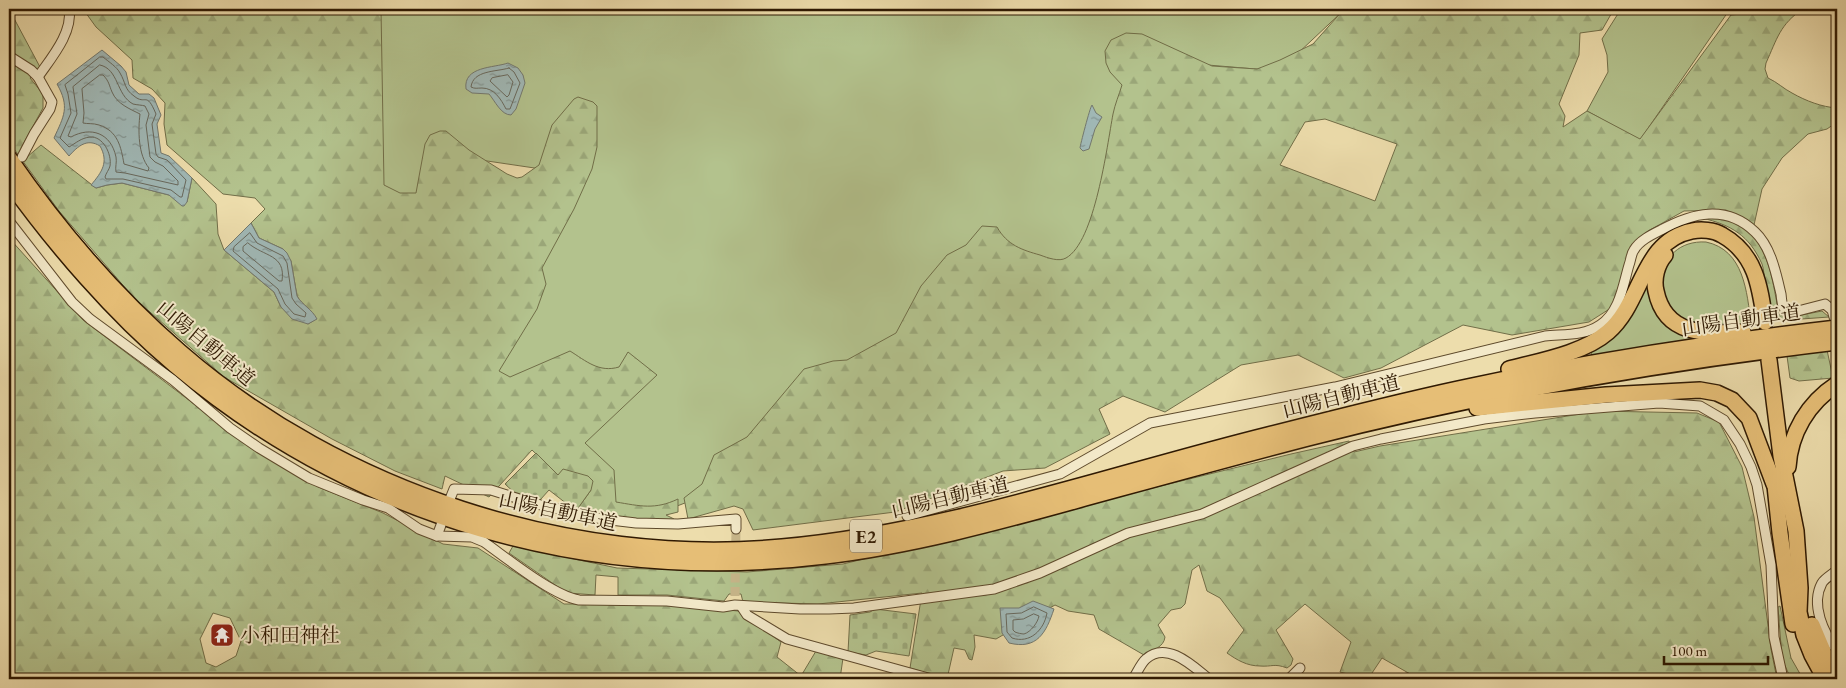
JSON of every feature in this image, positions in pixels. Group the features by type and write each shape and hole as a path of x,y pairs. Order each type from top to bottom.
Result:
{"highway":[{"name":"山陽自動車道","path":"16,157 40,204 75,247 109,284 182,354 251,406 291,432 330,454 414,492 496,520 579,539 664,548 726,550 778,548 829,542 935,523 1346,416 1467,387 1568,367 1671,350 1814,331 1836,323"},
{"name":"山陽自動車道","path":"9,180 67,254 136,329 172,363 243,418 286,444 324,466 409,504 453,521 493,533 577,552 664,562 726,563 778,561 830,556 900,543 1008,520 1269,448 1471,399 1674,363 1837,342"},
{"path":"1346,416 1571,352 1596,341 1608,332 1621,318 1649,262 1659,248 1668,240 1683,232 1698,230 1717,232 1734,242 1751,264 1759,286 1762,323 1754,291 1738,256 1718,240 1702,236 1691,238 1675,245 1662,257 1656,273 1654,284 1662,311 1675,323 1692,331 1713,333 1764,330 1814,331"},
{"path":"1766,361 1774,458 1780,484 1796,531 1800,588 1799,612 1804,635 1825,679"},
{"path":"1813,679 1793,624 1784,568 1780,484 1799,424 1818,399 1837,384"},
{"path":"1415,412 1442,413 1538,401 1700,390 1717,393 1732,400 1743,410 1780,484"},
{"path":"1800,588 1815,634 1837,678"}],"street":[{"path":"38,77 58,46 68,24 69,9"},
{"path":"9,56 31,70 38,77 52,102 50,109 34,134 16,157"},
{"path":"907,516 1060,474 1150,422 1335,387 1545,336 1577,334 1601,325 1615,309 1634,250 1646,238 1679,220 1706,214 1725,214 1756,232 1774,266 1782,306 1786,311 1794,312 1826,304 1832,310 1836,323"},
{"path":"9,222 72,302 90,319 173,380 230,428 309,478 388,508 419,529 438,536 472,537 484,542 569,598 666,601 723,607 737,602 800,609 854,608 994,589 1040,573 1128,534 1202,514 1353,446 1380,439 1484,419 1612,406 1667,404 1700,406 1724,420 1740,444 1757,485 1771,565 1774,637 1783,679"},
{"path":"450,499 454,488 491,490 519,500 602,518 636,523 678,524 736,519 736,529"},
{"path":"438,536 442,524"},
{"path":"1837,570 1822,582 1818,598 1820,619 1837,650"},
{"path":"737,602 747,615 787,639 932,679"},
{"path":"1133,679 1146,659 1157,654 1169,654 1180,657 1204,678"},
{"path":"1289,679 1300,668"}],"green space":[{"path":"9,9 40,67 30,78 43,94 43,108 21,148 27,157 41,145 96,188 122,183 169,195 187,202 192,178 216,204 218,234 224,250 274,292 281,307 308,324 316,319 297,296 291,261 283,249 259,238 251,223 265,209 255,198 223,194 167,145 164,124 165,103 152,89 133,78 132,60 96,27 83,9 381,9 384,185 400,193 416,193 425,144 430,135 446,131 469,150 507,174 517,178 522,177 539,165 552,125 574,99 578,97 593,102 597,106 597,147 592,169 574,209 542,268 546,284 537,309 499,371 510,377 570,351 599,367 619,367 628,352 657,375 585,443 614,470 616,502 640,506 655,506 678,499 678,512 666,515 674,519 673,523 638,522 576,511 591,490 558,475 532,450 489,497 445,476 442,489 395,471 332,439 224,377 134,298 59,211 9,142"},
{"path":"378,9 1345,9 1279,71 1148,60 1076,262 893,350 703,496 659,513 609,504 505,394 494,372 575,174 440,154 427,212 380,193"},
{"path":"1344,9 1614,9 1602,30 1580,33 1579,55 1559,104 1565,116 1563,127 1587,111 1640,139 1731,15 1760,12 1762,9 1803,9 1784,26 1776,39 1765,69 1768,78 1797,96 1820,105 1837,108 1837,122 1827,129 1808,134 1782,158 1762,189 1754,225 1726,210 1684,211 1648,231 1634,243 1611,308 1589,322 1512,335 1463,325 1381,368 1344,378 1298,355 1241,365 1165,412 1123,396 1099,409 1110,434 1045,468 1003,471 895,512 753,530 743,509 734,506 688,519 684,498 702,484 714,455 747,437 804,369 833,361 847,360 896,333 921,286 947,255 966,245 982,226 997,227 1005,238 1016,246 1057,260 1066,258 1076,249 1085,233 1092,214 1114,110 1122,85 1110,72 1106,63 1105,51 1111,40 1126,33 1142,34 1212,66 1257,69 1313,44","holes":["1325,119 1397,144 1375,201 1280,165 1305,122"]},
{"path":"1621,9 1730,9 1640,140 1587,111 1608,72 1607,55 1602,39"},
{"path":"1722,217 1746,229 1760,247 1769,268 1779,314 1786,318 1822,311 1829,317 1774,321 1763,266 1757,254 1738,233 1722,224 1702,218"},
{"path":"9,238 83,320 251,447 318,487 383,513 443,544 478,548 564,604 671,604 738,611 781,642 777,657 801,676 816,651 843,658 840,679 9,679","holes":["213,613 230,618 241,641 236,656 216,667 206,663 200,639"]},
{"path":"1706,242 1719,247 1736,263 1745,286 1751,324 1717,327 1697,325 1681,317 1669,306 1663,292 1662,277 1666,263 1675,252 1688,244"},
{"path":"1652,265 1653,302 1710,337 1592,356 1591,352 1615,337 1630,315"},
{"path":"1827,350 1833,378 1799,381 1790,378 1787,356"},
{"path":"1599,411 1697,413 1719,422 1742,467 1754,517 1771,649 1777,679 1419,679 1382,658 1368,679 1340,672 1351,642 1305,604 1276,630 1293,659 1291,665 1287,668 1276,665 1251,665 1227,653 1244,630 1220,598 1207,591 1199,565 1192,570 1185,604 1181,608 1171,610 1158,625 1165,637 1163,643 1158,648 1144,655 1099,629 1094,615 1068,611 1055,605 996,639 974,635 975,647 972,660 969,659 965,650 954,648 946,679 910,668 922,593 818,604 743,602 741,594 729,594 724,601 667,595 618,595 618,577 596,575 595,595 569,593 509,553 513,546 617,568 747,572 843,564 1349,441 1354,452 1380,446"},
{"path":"536,453 558,475 563,469 588,476 593,481 591,490 576,511 549,490 532,509 505,484"},
{"path":"1780,606 1791,658 1803,679 1791,679 1782,659 1778,607"},
{"path":"875,609 916,614 909,656 876,651 866,655 848,652 850,615 870,612"}],"water":[{"path":"102,50 126,72 129,85 139,94 149,94 154,98 161,115 157,124 161,153 169,156 192,178 187,202 184,206 169,195 122,183 96,188 91,185 101,171 104,162 100,146 91,143 83,144 69,156 54,138 61,124 64,111 63,99 57,84"},
{"path":"508,63 518,68 523,75 525,83 516,109 511,115 504,113 489,94 472,93 466,89 466,81 474,72"},
{"path":"1092,105 1096,113 1102,117 1095,129 1089,149 1083,151 1080,146"},
{"path":"251,223 259,238 283,249 287,253 291,261 297,296 317,319 308,324 292,319 281,307 274,292 224,250"},
{"path":"1033,601 1054,609 1044,632 1039,638 1027,644 1009,643 1002,633 1000,608 1019,608"}],"tunnel":[{"path":"735,596 736,529"}],"place":[{"name":"小和田神社","path":"222,635"}]}
